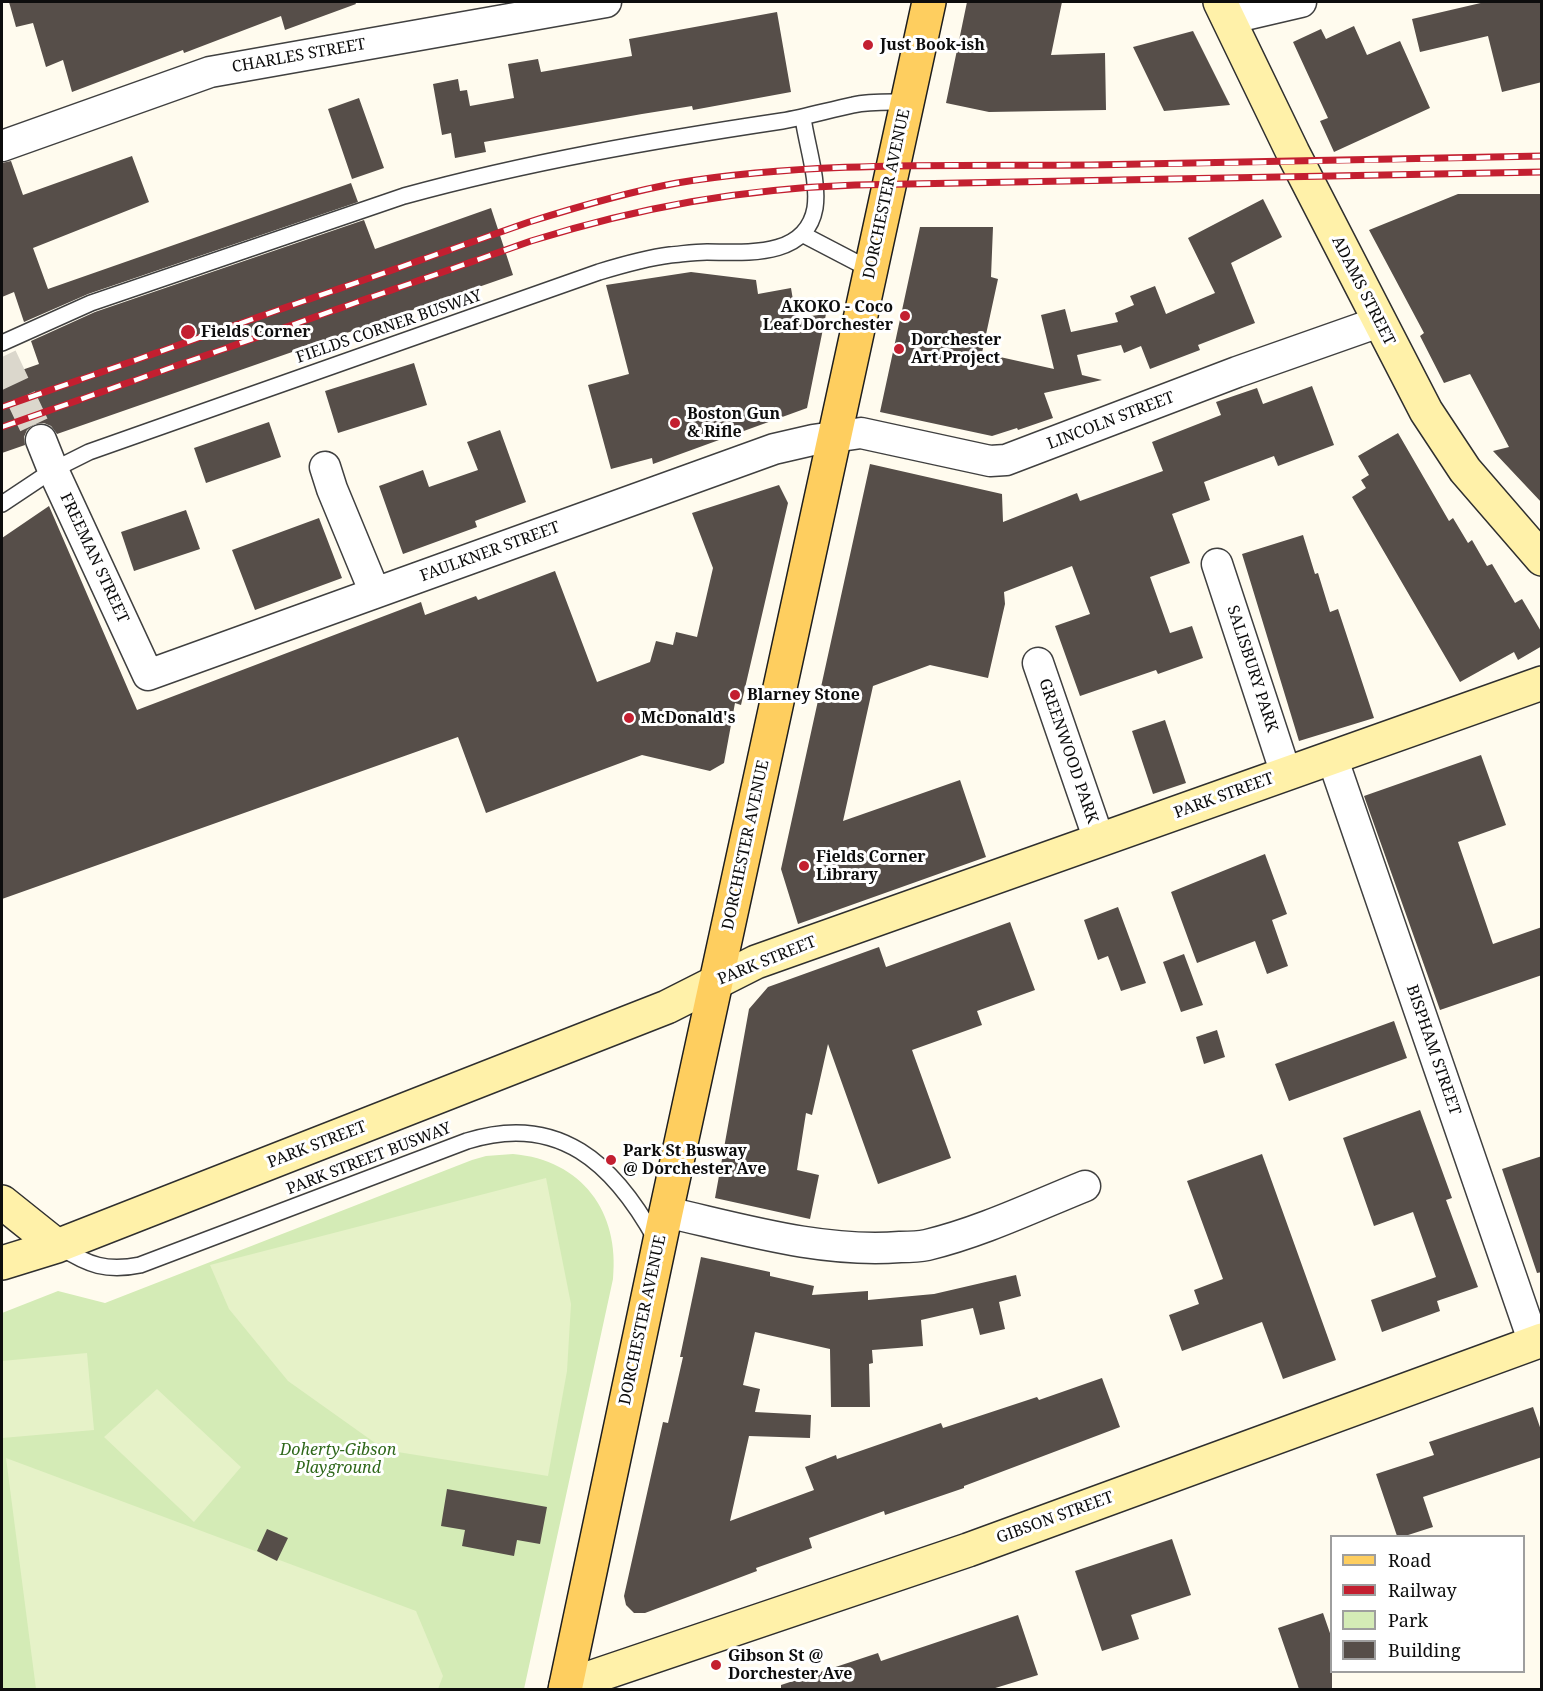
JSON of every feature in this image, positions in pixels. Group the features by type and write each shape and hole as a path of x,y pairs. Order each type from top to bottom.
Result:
{"main road":[{"name":"DORCHESTER AVENUE","path":"566,1688 666,1212 929,2"}],"street":[{"name":"CHARLES STREET","path":"2,146 210,72 606,2"},
{"path":"1224,10 1301,2"},
{"name":"ADAMS STREET","path":"1224,10 1293,153 1416,394 1438,431 1481,490 1542,559"},
{"name":"LINCOLN STREET","path":"835,436 868,434 990,461 1006,460 1237,372 1379,322"},
{"name":"FAULKNER STREET","path":"148,675 774,449 835,436"},
{"name":"FREEMAN STREET","path":"41,440 148,675"},
{"path":"325,467 375,593"},
{"name":"SALISBURY PARK","path":"1217,564 1286,774"},
{"name":"GREENWOOD PARK","path":"1038,663 1099,840"},
{"name":"PARK STREET","path":"2,1263 57,1246 540,1058 667,1006 756,962 1542,683"},
{"name":"BISPHAM STREET","path":"1332,758 1538,1342"},
{"path":"666,1212 789,1239 831,1246 875,1249 925,1245 993,1222 1085,1186"},
{"path":"2,1202 57,1246"},
{"name":"GIBSON STREET","path":"566,1688 968,1550 1538,1342"}],"lane":[{"path":"2,344 92,303 404,196 582,154 803,118 853,105 907,102"},
{"path":"803,118 812,167 815,207 808,226 802,234 871,270"},
{"name":"FIELDS CORNER BUSWAY","path":"2,504 53,470 89,452 599,272 668,255 705,252 759,253 784,245 802,234"},
{"name":"PARK STREET BUSWAY","path":"57,1246 96,1266 119,1268 140,1265 467,1141 491,1134 515,1131 559,1141 599,1164 631,1198 659,1245"}],"green space":[{"name":"Doherty-Gibson Playground","path":"513,1154 537,1158 559,1167 577,1179 592,1194 603,1212 610,1232 614,1255 613,1279 524,1689 2,1690 2,1313 58,1291 105,1303 472,1160 486,1156"},
{"path":"546,1178 571,1304 567,1371 548,1476 385,1450 288,1381 229,1309 210,1265"},
{"path":"87,1353 94,1430 2,1438 2,1361"},
{"path":"157,1389 241,1467 194,1522 104,1437"},
{"path":"6,1458 416,1611 443,1676 438,1689 36,1689"}],"building":[{"path":"9,2 355,2 356,4 285,30 281,16 72,92 63,60 46,67 33,23 16,27"},
{"path":"967,2 1062,2 1051,55 1105,53 1106,110 989,112 946,103"},
{"path":"1485,2 1542,2 1542,82 1502,92 1488,36 1420,52 1412,19"},
{"path":"777,12 791,92 693,110 692,106 642,114 484,142 486,152 455,158 451,133 442,135 433,84 458,79 460,91 467,90 470,106 514,98 508,64 538,59 541,72 632,56 629,39"},
{"path":"1354,26 1367,55 1400,41 1430,108 1334,152 1320,121 1328,118 1293,42 1321,29 1326,39"},
{"path":"1193,31 1230,105 1164,111 1133,47"},
{"path":"359,98 384,168 352,179 328,109"},
{"path":"132,156 149,202 33,248 48,289 351,183 358,202 88,294 24,322 14,292 2,297 2,163 11,161 23,195"},
{"path":"1458,194 1542,194 1542,503 1493,451 1509,447 1470,374 1444,383 1420,336 1424,333 1369,230"},
{"path":"1263,199 1282,237 1231,263 1255,323 1198,345 1200,350 1150,369 1141,346 1124,353 1121,345 1077,355 1082,375 1102,380 1044,393 1053,418 1018,430 1017,428 992,436 880,412 920,227 993,227 991,277 998,279 982,353 1054,369 1041,315 1065,309 1071,332 1118,322 1115,313 1134,305 1130,296 1155,286 1166,314 1215,293 1188,238"},
{"name":"Fields Corner","path":"491,208 513,275 57,434 51,426 44,423 35,424 27,430 24,437 25,445 2,453 2,377 39,364 31,341 95,312 364,220 375,249"},
{"path":"691,272 756,280 758,294 791,288 796,318 826,314 807,408 653,464 652,458 611,469 588,385 629,374 606,285"},
{"path":"414,363 427,405 338,433 325,391"},
{"path":"1312,386 1334,445 1278,466 1274,456 1204,482 1210,500 1172,514 1190,563 1150,577 1170,633 1192,626 1203,658 1158,674 1156,670 1080,696 1055,626 1090,614 1072,566 1004,592 1005,604 988,678 930,665 873,686 843,821 960,780 986,857 798,924 781,869 870,464 1002,494 1003,522 1077,493 1080,501 1163,471 1152,442 1221,415 1216,402 1257,388 1263,404"},
{"path":"269,422 281,457 206,483 194,448"},
{"path":"500,430 526,502 475,521 477,527 403,554 379,486 423,470 429,487 478,470 467,442"},
{"path":"1398,433 1449,521 1453,518 1468,543 1472,540 1487,566 1492,564 1515,603 1522,599 1542,633 1542,646 1518,660 1514,652 1460,682 1352,497 1366,488 1361,480 1369,475 1358,456"},
{"path":"779,485 788,503 741,705 735,703 724,763 710,771 642,755 486,813 458,737 2,899 2,538 49,506 137,710 421,602 425,615 476,596 478,600 555,571 597,682 650,662 656,641 673,645 676,632 697,637 713,568 692,513"},
{"path":"186,510 200,549 134,571 121,532"},
{"path":"319,518 342,578 255,610 232,550"},
{"path":"1303,535 1330,612 1338,609 1374,718 1299,741 1242,554"},
{"path":"1165,720 1186,783 1153,794 1132,731"},
{"path":"1481,755 1506,825 1458,842 1493,944 1542,927 1542,975 1440,1010 1364,796"},
{"path":"1265,854 1287,914 1272,920 1288,966 1267,974 1255,941 1197,963 1171,892"},
{"path":"1118,907 1146,983 1121,991 1108,956 1098,960 1084,920"},
{"path":"1010,922 1035,990 977,1011 982,1025 912,1050 951,1158 878,1184 828,1044 812,1115 806,1113 797,1170 819,1175 810,1219 715,1198 749,1009 768,987 879,947 886,967"},
{"path":"1184,954 1203,1005 1181,1012 1163,962"},
{"path":"1394,1021 1407,1058 1289,1101 1275,1064"},
{"path":"1217,1030 1225,1057 1204,1064 1196,1037"},
{"path":"1420,1110 1452,1198 1446,1200 1478,1287 1437,1301 1440,1311 1382,1332 1371,1300 1436,1277 1413,1212 1374,1226 1343,1138"},
{"path":"1262,1154 1336,1360 1283,1379 1262,1322 1182,1351 1169,1315 1199,1304 1194,1290 1223,1279 1187,1181"},
{"path":"1542,1156 1542,1272 1537,1273 1502,1169"},
{"path":"701,1257 770,1272 770,1276 814,1286 812,1295 868,1291 868,1300 934,1294 1016,1275 1021,1296 999,1302 1005,1329 980,1335 973,1308 921,1320 923,1346 872,1350 873,1363 869,1364 870,1407 831,1407 830,1349 755,1332 743,1385 760,1389 755,1412 811,1415 810,1438 749,1436 730,1521 814,1490 805,1467 836,1455 837,1459 941,1423 943,1428 1037,1397 1039,1400 1102,1378 1120,1427 964,1486 964,1488 885,1515 884,1511 809,1538 812,1548 645,1613 634,1613 626,1605 624,1596 663,1422 668,1423 683,1357 680,1357"},
{"path":"1533,1407 1542,1433 1542,1457 1423,1497 1433,1527 1408,1535 1397,1535 1376,1474 1434,1455 1429,1442"},
{"path":"447,1489 547,1507 540,1544 517,1540 514,1556 462,1546 465,1530 441,1526"},
{"path":"267,1529 288,1538 277,1561 257,1551"},
{"path":"1172,1539 1191,1595 1131,1615 1139,1639 1102,1651 1075,1571"},
{"path":"1323,1613 1330,1633 1332,1689 1299,1689 1278,1628"},
{"path":"1018,1615 1038,1675 992,1689 781,1689 781,1685 878,1653 881,1661"}],"tunnel":[{"path":"2,357 41,440"}],"railway":[{"path":"2,407 529,222 621,195 677,183 779,171 883,166 1147,164 1542,156"},
{"path":"2,427 531,241 612,218 691,202 772,191 855,185 1542,172"}],"place":[{"name":"Just Book-ish","path":"868,45"},
{"name":"AKOKO - Coco Leaf Dorchester","path":"905,316"},
{"name":"Fields Corner","path":"188,332"},
{"name":"Dorchester Art Project","path":"899,349"},
{"name":"Boston Gun & Rifle","path":"675,423"},
{"name":"Blarney Stone","path":"735,695"},
{"name":"McDonald's","path":"629,718"},
{"name":"Fields Corner Library","path":"804,866"},
{"name":"Park St Busway @ Dorchester Ave","path":"611,1160"},
{"name":"Gibson St @ Dorchester Ave","path":"716,1665"}]}
